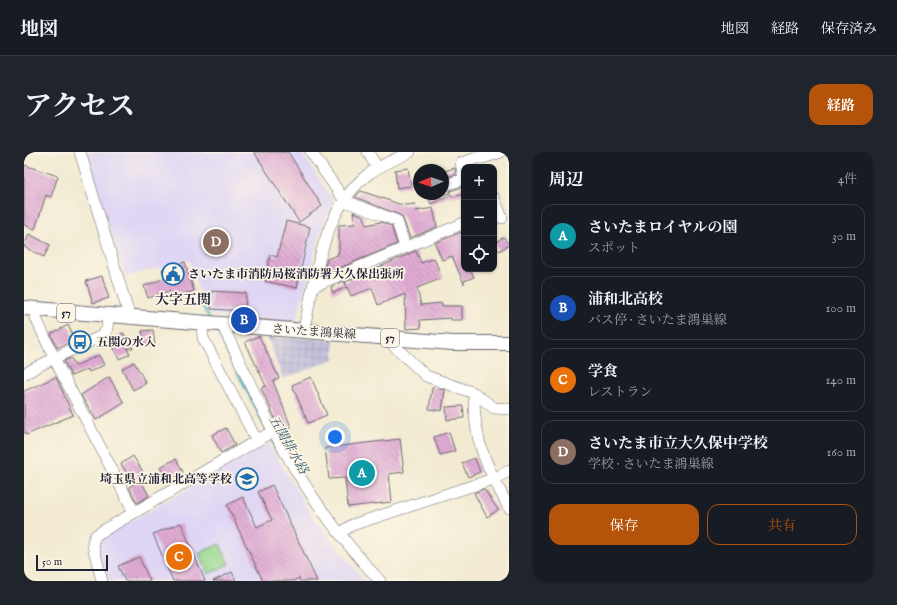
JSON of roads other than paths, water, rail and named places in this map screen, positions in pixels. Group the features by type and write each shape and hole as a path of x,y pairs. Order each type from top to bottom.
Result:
{"main road":[{"name":"さいたま鴻巣線","path":"29,309 452,343 509,343"}],"street":[{"path":"80,152 130,318"},
{"path":"311,152 345,201 397,221 405,247"},
{"path":"368,152 377,168"},
{"path":"303,332 330,226 358,183 377,168 410,152"},
{"path":"449,184 464,179 461,163 484,158 501,152"},
{"path":"495,200 502,219"},
{"path":"314,286 461,224"},
{"path":"29,309 36,318 54,358 134,512"},
{"path":"24,374 105,334 108,316"},
{"path":"257,441 203,338 213,324 295,470 364,565 380,581"},
{"path":"385,337 426,376 474,393 494,408 509,409"},
{"path":"474,393 474,415 481,450 493,479 509,508"},
{"path":"102,581 93,546 94,538 134,512 273,431"},
{"path":"340,533 352,525 493,479 509,471"}],"waterway":[{"name":"五関排水路","path":"203,306 209,318"},
{"name":"五関排水路","path":"215,328 279,453"}],"place":[{"name":"さいたま市立大久保中学校","path":"216,242"},
{"name":"さいたま市消防局桜消防署大久保出張所","path":"173,274"},
{"name":"浦和北高校","path":"244,320"},
{"name":"五関の水入","path":"80,342"},
{"name":"さいたまロイヤルの園","path":"362,473"},
{"name":"埼玉県立浦和北高等学校","path":"247,479"},
{"name":"学食","path":"179,557"}],"district":[{"name":"大字五関","path":"183,300"}]}
